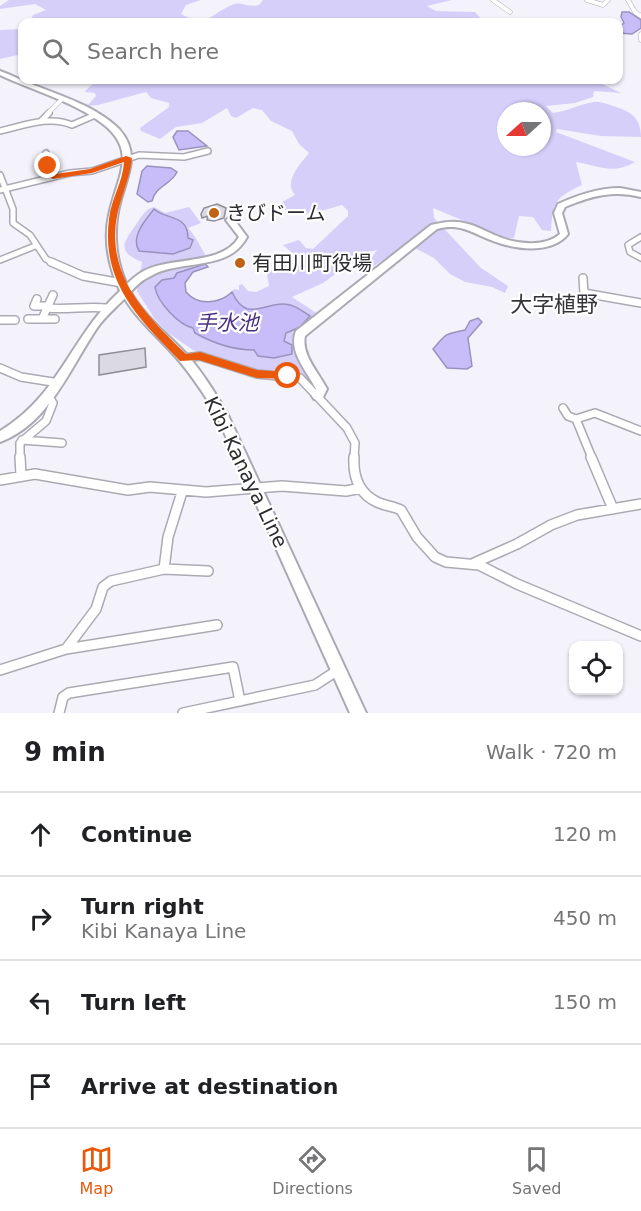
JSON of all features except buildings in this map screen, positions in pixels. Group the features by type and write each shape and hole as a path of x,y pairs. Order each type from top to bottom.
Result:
{"main road":[{"path":"0,74 18,82"},
{"path":"23,84 95,115 117,132 125,144 128,158"},
{"name":"Kibi Kanaya Line","path":"128,158 127,171 115,207 112,228 114,260 124,289 147,322 184,358 223,416 358,713"},
{"path":"318,396 322,389 300,351 298,340 300,334 434,227 455,224 510,243 550,243 558,241 564,234 558,213 561,206 607,189 623,189 641,195"},
{"path":"0,437 27,418 49,397 90,329 124,289 155,270 200,261 233,249 241,243 243,237 230,220"}],"street":[{"path":"493,0 510,12"},
{"path":"586,0 603,5 608,0"},
{"path":"628,0 635,12 641,16"},
{"path":"641,34 641,40"},
{"path":"41,121 61,100"},
{"path":"38,111 46,115"},
{"path":"0,131 41,121 63,121 72,125 95,115"},
{"path":"2,189 92,171 147,154 184,157 208,151"},
{"path":"46,153 49,160 48,167 53,177"},
{"path":"0,175 2,189 13,209 13,223 30,235 35,246 46,259 83,276 124,289"},
{"path":"641,237 627,245 630,252 641,258"},
{"path":"0,260 35,246"},
{"path":"583,278 584,293 641,303"},
{"path":"42,319 53,295"},
{"path":"37,299 34,306 69,310 90,306 106,308"},
{"path":"28,319 55,319"},
{"path":"0,320 15,320"},
{"path":"184,358 200,356 257,374 297,376 344,423 354,439 356,447 353,472 361,488 377,502 401,510 417,537 435,557 446,562 474,563 517,584 641,636"},
{"path":"0,368 21,377 59,383"},
{"path":"21,475 19,447 22,440 47,419 53,403 49,397"},
{"path":"562,408 568,416 576,418 595,413 641,430"},
{"path":"576,418 613,509"},
{"path":"22,440 62,443"},
{"path":"0,480 34,474 128,490 150,488 182,492 282,486 346,491 361,488"},
{"path":"164,569 168,537 182,492"},
{"path":"474,563 517,544 551,525 583,513 641,504"},
{"path":"66,649 96,609 106,583 164,569 208,571"},
{"path":"0,670 66,649 217,626"},
{"path":"59,713 63,697 69,693 233,667 240,701"},
{"path":"183,713 315,686 338,670"},
{"path":"61,702 68,713"}],"shaded area":[{"path":"9,0 201,0 186,5 181,14 190,18 32,18 33,15 46,10 35,4 0,9 0,6"},
{"path":"263,0 452,0 427,6 436,11 475,12 480,18 210,18 235,4 255,6"},
{"path":"18,29 18,55 0,59 0,30"},
{"path":"93,84 602,84 621,93 594,91 593,97 575,103 551,105 551,102 497,102 497,156 551,156 551,111 553,113 564,111 594,102 625,110 637,120 641,137 601,136 557,129 556,132 635,162 613,169 576,162 582,185 566,193 557,202 551,231 542,230 533,217 519,216 514,238 505,238 433,208 434,218 481,268 508,286 505,293 492,287 465,282 450,274 434,258 407,244 360,275 377,250 365,253 323,283 292,297 318,314 295,338 316,385 313,386 301,375 257,372 193,350 167,332 154,318 137,291 142,262 125,250 128,236 148,209 154,207 165,213 189,207 201,223 188,228 205,254 203,258 208,267 196,271 187,279 185,287 188,294 194,299 208,302 223,298 234,289 239,290 239,285 242,284 248,291 256,292 269,286 267,274 295,255 283,245 299,240 306,248 313,249 348,216 348,211 342,205 302,214 280,207 280,203 295,195 291,184 294,173 309,153 299,144 292,131 271,121 262,110 253,108 236,118 231,116 227,108 202,123 176,127 160,139 141,131 140,128 169,107 169,103 151,98 146,92 87,106 96,96 95,93 85,92"}],"water":[{"path":"622,12 629,12 641,20 641,28 632,34 623,33 624,23 621,17"},
{"path":"177,131 188,131 207,146 179,150 173,137"},
{"path":"147,166 171,168 177,172 160,188 152,201 148,202 137,194 142,171"},
{"path":"154,209 184,225 188,238 193,240 190,248 173,254 139,251 136,240 138,234"},
{"name":"手水池","path":"205,264 208,267 193,272 185,283 186,292 196,300 215,301 232,292 243,307 249,309 288,304 310,316 300,327 286,333 284,341 292,345 292,354 274,358 258,356 254,350 216,343 195,333 193,328 181,322 170,312 160,299 155,287 162,280 174,278 177,273"},
{"path":"478,318 482,322 468,338 472,366 467,369 447,368 433,349 446,335 465,330 470,321"}],"place":[{"name":"きびドーム","path":"214,213"},
{"name":"有田川町役場","path":"240,263"}],"district":[{"name":"大字植野","path":"554,304"}],"route":[{"path":"48,166 53,177 92,171 128,158 127,171 113,216 111,240 114,260 122,283 141,315 184,358 200,356 257,374 275,377 288,376"}]}
